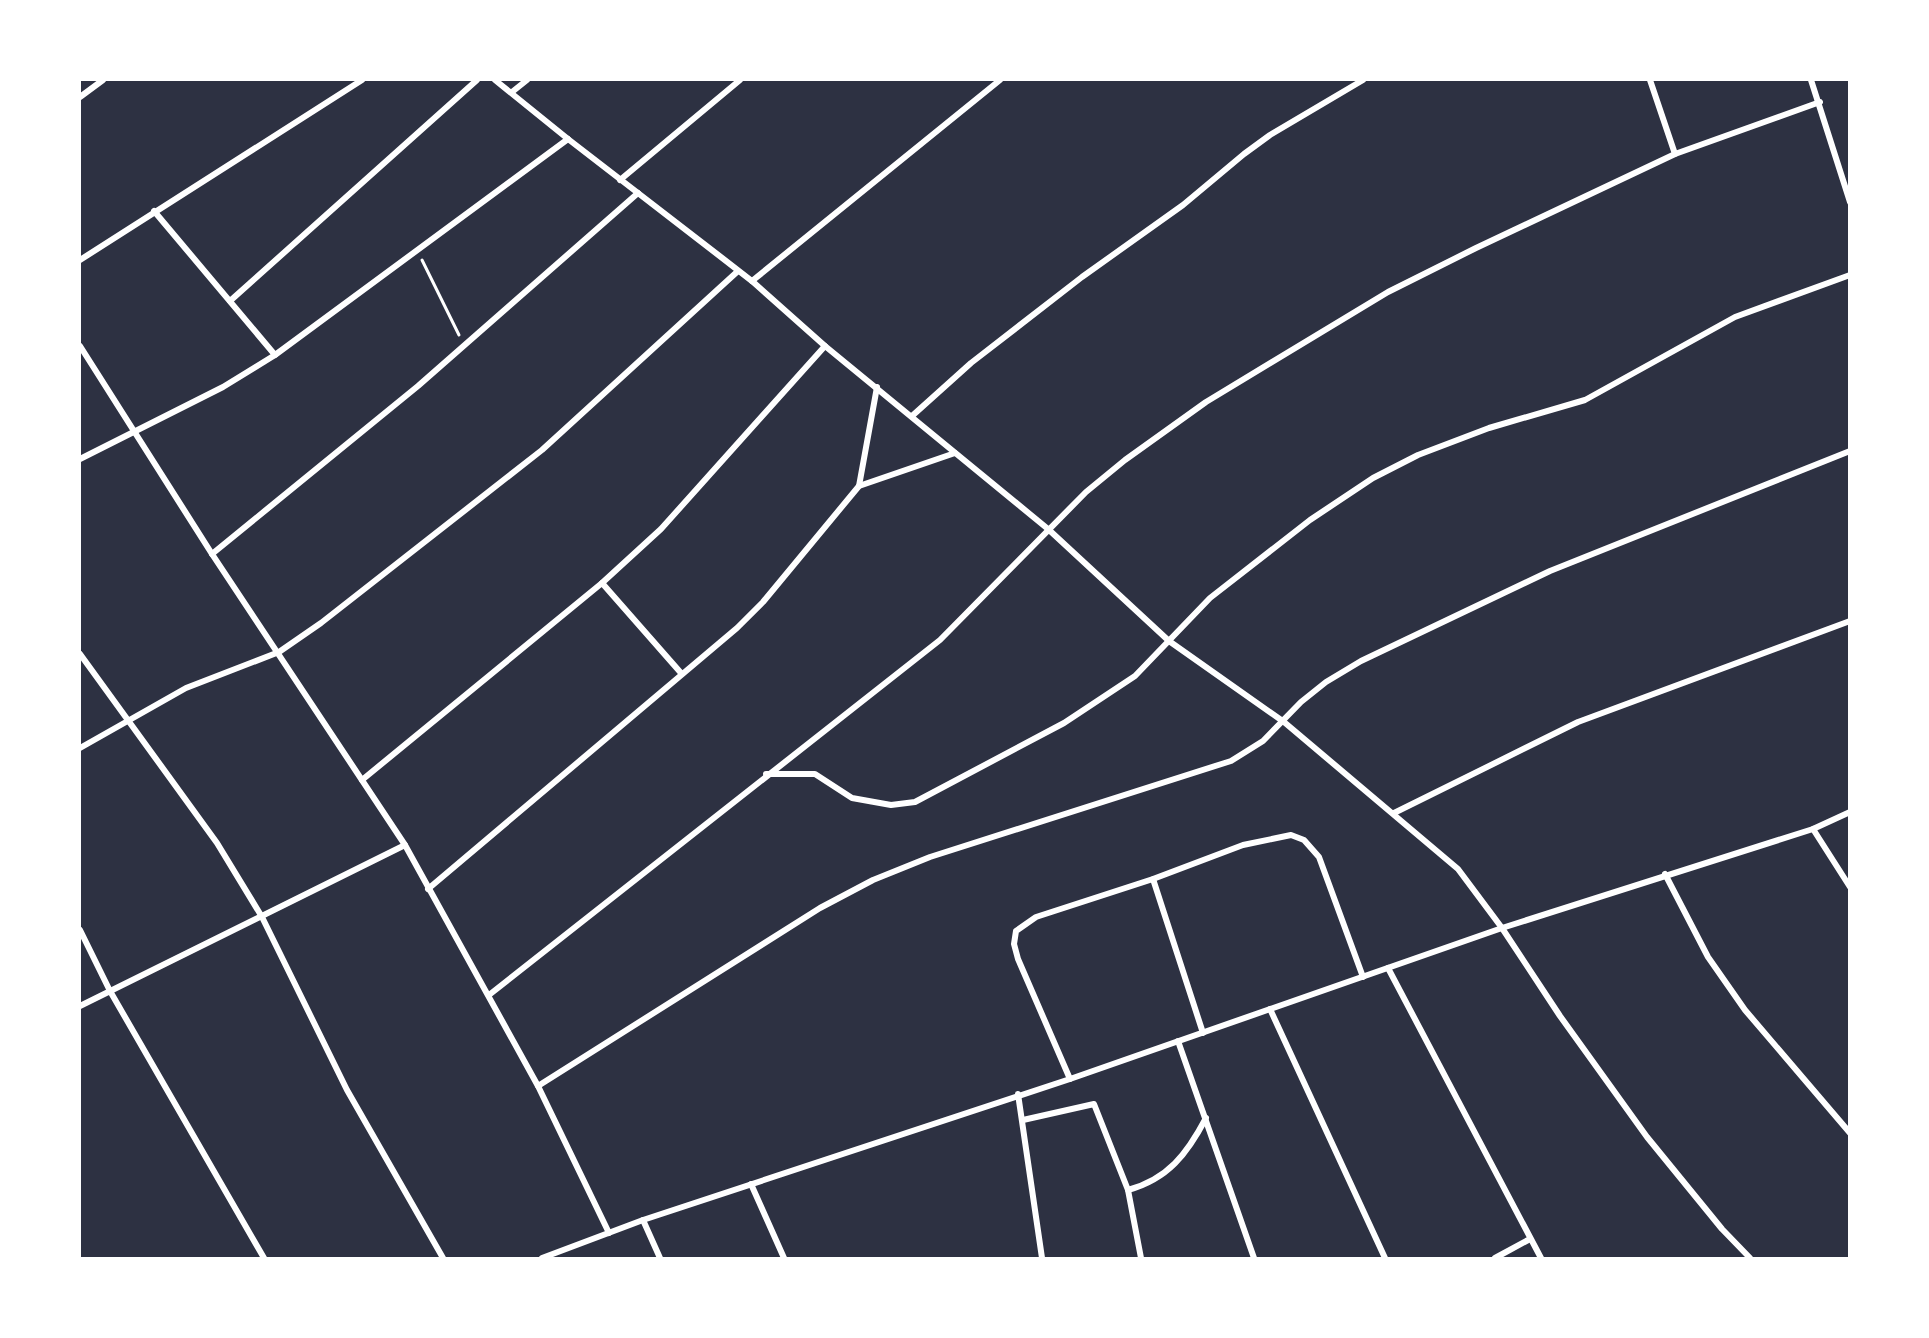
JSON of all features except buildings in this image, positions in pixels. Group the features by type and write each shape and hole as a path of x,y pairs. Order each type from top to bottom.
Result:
{"street":[{"path":"80,97 103,80"},
{"path":"80,260 362,80"},
{"path":"230,301 477,80"},
{"path":"495,80 752,281 825,346 1048,529 1169,641 1284,722 1458,869 1502,928 1560,1016 1647,1137 1722,1229 1750,1258"},
{"path":"512,92 527,80"},
{"path":"620,180 740,80"},
{"path":"752,281 1000,80"},
{"path":"912,416 971,363 1082,277 1182,205 1244,154 1277,130 1363,80"},
{"path":"1650,80 1675,154"},
{"path":"1811,80 1820,102 1850,202"},
{"path":"489,995 766,774 939,640 1086,492 1125,460 1206,402 1388,292 1675,154 1820,102"},
{"path":"80,459 223,387 275,355 568,139"},
{"path":"212,554 463,345 638,194"},
{"path":"154,211 275,355"},
{"path":"80,748 186,688 279,652 542,450 738,272"},
{"path":"766,774 815,774 852,798 891,805 915,802 1064,723 1135,676 1210,598 1310,520 1373,478 1418,455 1489,428 1585,400 1735,317 1850,275"},
{"path":"80,346 212,554 405,845 538,1086 609,1233"},
{"path":"362,780 602,583 661,529 825,346"},
{"path":"428,889 737,628 763,602 859,486 877,387"},
{"path":"538,1086 820,908 873,880 951,850 1231,761 1263,741 1301,702 1326,682 1393,646 1550,571 1850,451"},
{"path":"859,486 955,453"},
{"path":"602,583 681,673"},
{"path":"1394,813 1578,722 1850,621"},
{"path":"80,654 127,722 217,843 262,917 347,1090 443,1258"},
{"path":"542,1258 643,1220 1203,1033 1502,928 1665,874 1813,829 1850,812"},
{"path":"1813,829 1850,887"},
{"path":"1070,1078 1018,959 1014,944 1017,931 1036,917 1153,879 1243,845 1283,835 1299,837 1314,850 1324,868 1362,977"},
{"path":"80,1006 405,845"},
{"path":"1665,874 1708,957 1745,1010 1850,1133"},
{"path":"1153,879 1203,1033"},
{"path":"80,930 110,992 264,1258"},
{"path":"1388,968 1540,1258"},
{"path":"1270,1009 1385,1258"},
{"path":"1178,1041 1254,1258"},
{"path":"1018,1094 1042,1258"},
{"path":"1023,1119 1094,1104 1128,1190 1141,1258"},
{"path":"1128,1190 1148,1185 1165,1174 1193,1143 1206,1118"},
{"path":"752,1184 784,1258"},
{"path":"643,1220 660,1258"},
{"path":"1495,1258 1530,1239"}],"path":[{"path":"417,250 463,345"}]}
